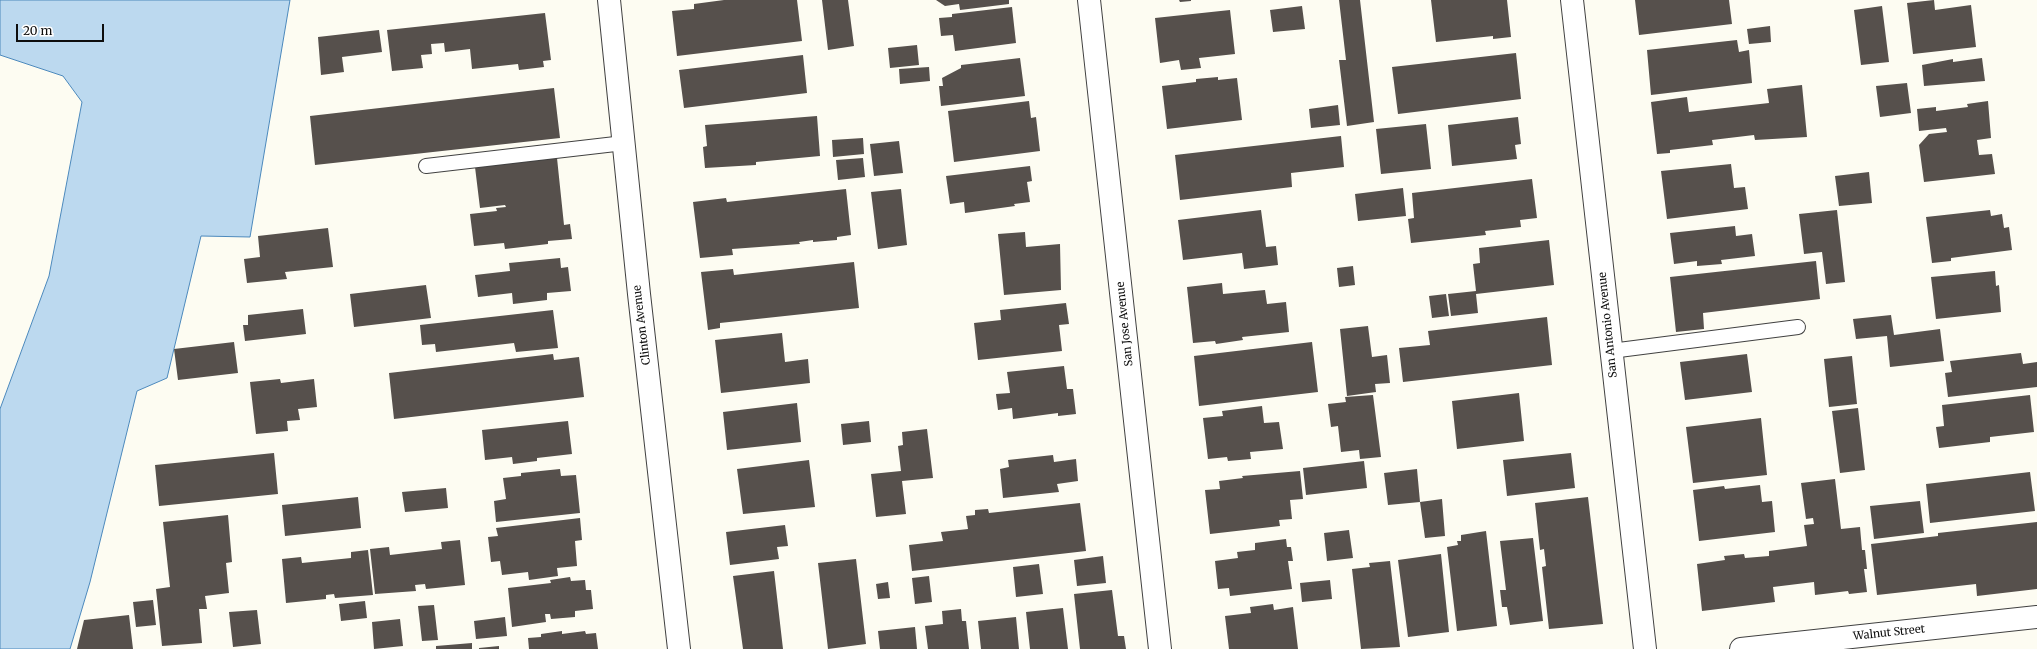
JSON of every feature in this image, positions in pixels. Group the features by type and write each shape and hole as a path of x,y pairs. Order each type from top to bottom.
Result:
{"street":[{"name":"Clinton Avenue","path":"609,0 638,294 679,649"},
{"name":"San Jose Avenue","path":"1090,0 1160,649"},
{"name":"San Antonio Avenue","path":"1572,0 1645,649"},
{"name":"Walnut Street","path":"1741,649 2037,617"}],"lane":[{"path":"426,166 624,143"},
{"path":"1611,351 1798,328"}],"water":[{"path":"0,0 290,0 250,237 201,236 167,378 137,391 90,582 70,649 0,649 0,409 49,276 82,102 63,76 0,55"}],"building":[{"path":"724,0 797,0 802,41 677,56 672,11 694,9 694,4"},
{"path":"822,0 848,0 854,46 828,50"},
{"path":"936,0 1009,0 1009,4 960,10 959,4 945,6"},
{"path":"1179,0 1191,0 1191,1 1180,2"},
{"path":"1339,0 1360,0 1374,122 1347,126 1339,60 1346,60"},
{"path":"1431,0 1507,0 1511,37 1493,39 1493,36 1436,42"},
{"path":"1635,0 1729,0 1732,24 1639,35"},
{"path":"1934,0 1935,10 1971,5 1976,47 1913,54 1907,3"},
{"path":"1302,6 1305,29 1273,32 1270,10"},
{"path":"1882,6 1889,62 1861,65 1854,10"},
{"path":"1012,7 1016,43 955,51 953,35 941,36 939,18 952,17 952,14"},
{"path":"1230,10 1235,54 1199,58 1201,68 1181,70 1179,60 1160,63 1155,18"},
{"path":"545,13 551,60 543,61 544,67 519,70 518,64 472,69 470,49 445,52 444,43 431,44 432,54 421,55 423,68 392,71 387,30"},
{"path":"1770,26 1771,42 1749,44 1747,29"},
{"path":"379,30 382,52 342,57 344,72 321,75 318,37"},
{"path":"1737,40 1739,52 1749,50 1752,83 1651,95 1647,50"},
{"path":"917,45 919,65 890,68 888,48"},
{"path":"1516,53 1521,99 1398,114 1392,67"},
{"path":"803,55 807,93 684,108 679,70"},
{"path":"1020,58 1025,96 941,106 939,86 943,86 942,78 961,68 961,65"},
{"path":"1982,58 1985,81 1924,86 1922,65 1953,59 1953,62"},
{"path":"929,67 930,81 900,84 899,69"},
{"path":"1218,77 1218,80 1237,78 1242,120 1167,129 1162,86 1196,82 1196,79"},
{"path":"1907,83 1911,113 1880,117 1876,86"},
{"path":"1802,85 1807,137 1755,140 1754,135 1712,140 1713,145 1670,150 1670,153 1657,154 1651,102 1687,97 1689,112 1769,103 1767,89"},
{"path":"554,88 560,138 315,165 310,116"},
{"path":"1029,101 1031,118 1036,117 1040,151 954,162 948,111"},
{"path":"1988,101 1991,138 1977,140 1979,155 1992,154 1995,174 1924,182 1919,145 1929,134 1947,132 1946,128 1919,131 1917,109 1936,107 1936,111 1968,107 1967,104"},
{"path":"1338,105 1340,125 1311,128 1309,109"},
{"path":"817,116 820,156 756,162 756,165 705,168 703,147 707,146 705,125"},
{"path":"1518,117 1521,144 1515,145 1517,159 1452,166 1448,125"},
{"path":"1426,124 1431,169 1381,174 1376,129"},
{"path":"1341,136 1344,167 1291,173 1292,187 1180,200 1175,155"},
{"path":"863,138 864,154 833,157 832,140"},
{"path":"899,141 903,173 874,176 870,144"},
{"path":"557,158 564,225 570,224 572,239 548,241 548,244 505,249 504,243 474,246 470,214 497,211 496,208 506,207 505,205 480,208 475,167"},
{"path":"863,158 865,177 838,180 836,160"},
{"path":"1731,164 1734,188 1745,187 1748,209 1667,219 1661,171"},
{"path":"1030,166 1032,181 1027,182 1030,202 1014,204 1015,206 965,213 964,202 950,204 946,176"},
{"path":"1869,172 1872,203 1839,206 1835,176"},
{"path":"1532,179 1537,218 1520,220 1521,227 1485,231 1486,235 1411,243 1408,219 1414,218 1412,193"},
{"path":"1403,188 1406,216 1358,221 1355,194"},
{"path":"846,189 851,235 837,237 837,240 813,242 813,240 799,242 800,244 732,249 733,255 700,258 693,202 726,198 727,202"},
{"path":"901,189 907,245 878,249 871,192"},
{"path":"1261,210 1266,247 1276,246 1278,265 1244,269 1242,253 1183,260 1178,220"},
{"path":"1837,210 1845,282 1826,284 1822,252 1804,254 1799,214"},
{"path":"1990,210 1991,216 2002,214 2004,228 2009,227 2012,250 1951,258 1951,261 1932,263 1926,217"},
{"path":"1735,226 1736,236 1752,234 1755,256 1721,260 1722,264 1697,266 1697,261 1674,264 1670,233"},
{"path":"328,228 333,267 285,272 287,279 247,283 244,259 260,257 258,236"},
{"path":"1025,232 1026,247 1060,244 1061,290 1004,295 998,234"},
{"path":"1549,240 1554,285 1476,294 1478,313 1451,316 1448,294 1476,291 1473,264 1480,263 1479,248"},
{"path":"560,258 561,268 568,267 571,291 547,293 547,300 513,304 512,293 478,297 475,275 510,271 509,263"},
{"path":"1816,261 1820,299 1703,313 1704,329 1676,332 1670,277"},
{"path":"854,262 859,308 720,323 720,328 708,330 701,272 733,269 734,275"},
{"path":"1353,266 1355,285 1339,287 1337,268"},
{"path":"1995,271 1996,286 1999,285 2001,312 1936,319 1931,277"},
{"path":"1222,283 1223,294 1265,290 1267,304 1286,302 1289,332 1242,337 1243,340 1216,344 1215,341 1193,343 1187,287"},
{"path":"426,285 431,318 354,327 350,294"},
{"path":"1446,294 1449,316 1432,318 1429,296"},
{"path":"1066,303 1069,324 1059,325 1062,351 978,360 974,323 1001,320 1000,310"},
{"path":"303,309 306,334 245,341 243,325 248,325 248,315"},
{"path":"553,310 558,348 516,352 514,343 436,352 435,344 422,345 420,325"},
{"path":"1891,315 1894,335 1940,329 1944,361 1890,367 1887,336 1856,339 1853,319"},
{"path":"1547,317 1552,365 1403,382 1399,348 1430,345 1428,331"},
{"path":"1368,326 1372,357 1387,355 1390,383 1375,384 1376,392 1347,396 1340,329"},
{"path":"782,333 785,362 808,359 810,383 721,393 715,340"},
{"path":"234,342 238,373 178,380 174,349"},
{"path":"1312,342 1318,392 1199,406 1194,356"},
{"path":"2021,353 2023,364 2037,362 2037,387 1948,397 1945,373 1952,372 1950,361"},
{"path":"553,354 554,360 579,357 584,397 394,419 389,373"},
{"path":"1747,354 1752,392 1685,400 1680,362"},
{"path":"1852,356 1857,404 1829,407 1824,359"},
{"path":"1064,366 1067,389 1073,389 1076,414 1058,416 1058,413 1013,419 1012,408 998,410 996,394 1010,393 1007,372"},
{"path":"280,379 281,383 314,379 317,407 298,409 300,420 287,421 288,431 256,434 250,382"},
{"path":"1519,393 1524,441 1457,449 1452,401"},
{"path":"1373,395 1381,457 1360,459 1359,450 1341,452 1338,426 1331,427 1328,404 1346,402 1345,397"},
{"path":"2030,395 2034,432 1990,437 1990,442 1939,448 1936,427 1944,426 1942,405"},
{"path":"797,403 801,442 727,450 723,412"},
{"path":"1262,406 1264,423 1279,422 1283,449 1250,452 1251,459 1228,461 1227,457 1208,459 1203,418 1223,416 1222,411"},
{"path":"1858,408 1865,470 1840,473 1832,411"},
{"path":"1761,418 1767,475 1693,483 1686,427"},
{"path":"568,421 572,454 537,458 537,461 513,464 512,457 485,460 482,430"},
{"path":"869,421 871,442 843,445 841,424"},
{"path":"927,429 933,478 902,481 906,514 876,517 871,474 901,471 898,446 903,445 902,432"},
{"path":"274,453 278,494 159,506 155,465"},
{"path":"1571,453 1575,488 1507,496 1503,460"},
{"path":"1053,455 1054,462 1076,459 1078,481 1057,484 1059,492 1003,498 1000,469 1009,467 1008,460"},
{"path":"809,460 815,507 743,514 737,469"},
{"path":"1364,461 1367,488 1306,495 1303,468"},
{"path":"560,469 561,476 576,475 580,513 496,522 494,501 506,499 503,478 521,476 521,473"},
{"path":"1417,469 1420,502 1388,505 1384,473"},
{"path":"1300,471 1303,499 1290,500 1292,519 1279,520 1280,526 1210,534 1205,490 1220,489 1219,481 1243,478 1242,476"},
{"path":"2030,472 2035,511 1930,523 1926,484"},
{"path":"1835,479 1841,529 1860,527 1862,550 1865,550 1867,569 1864,569 1867,592 1849,594 1848,591 1815,595 1814,582 1773,587 1775,602 1702,611 1697,564 1725,560 1724,556 1744,554 1745,558 1769,556 1769,551 1807,546 1804,525 1814,524 1813,518 1806,519 1801,483"},
{"path":"1760,485 1762,502 1772,501 1775,532 1699,541 1693,490 1724,486 1725,489"},
{"path":"446,488 448,508 405,512 402,492"},
{"path":"358,497 361,528 285,536 282,505"},
{"path":"1588,497 1603,624 1549,629 1542,567 1546,566 1544,549 1540,550 1535,503"},
{"path":"1442,499 1445,536 1425,538 1420,502"},
{"path":"1920,501 1924,533 1874,539 1870,506"},
{"path":"1080,503 1086,551 912,571 909,545 943,541 941,532 968,529 966,516 975,515 975,510 988,509 989,513"},
{"path":"228,515 232,562 226,563 229,593 205,596 207,609 199,609 202,643 162,646 156,589 170,587 163,522"},
{"path":"580,518 582,540 575,541 577,566 557,568 558,576 529,580 528,572 502,575 500,561 491,562 488,537 498,536 496,528"},
{"path":"2037,522 2037,589 1977,596 1976,584 1877,595 1871,544 1938,536 1938,533"},
{"path":"785,525 788,546 777,547 779,559 730,565 726,532"},
{"path":"1349,530 1353,558 1327,561 1324,533"},
{"path":"1486,531 1497,626 1457,631 1447,547 1458,545 1457,541 1461,541 1461,535"},
{"path":"1533,538 1543,621 1510,625 1507,607 1502,607 1500,590 1506,590 1500,541"},
{"path":"1286,539 1287,547 1291,547 1293,561 1288,561 1292,589 1230,596 1229,588 1218,589 1215,561 1238,558 1237,552 1255,550 1255,543"},
{"path":"460,540 465,585 426,589 425,584 415,585 416,591 375,594 370,549 389,547 390,555 442,549 441,542"},
{"path":"368,550 373,595 335,598 334,594 326,595 326,599 286,603 282,559 301,557 302,563 351,558 351,552"},
{"path":"1441,554 1449,632 1408,637 1398,560"},
{"path":"1103,556 1106,583 1077,586 1074,560"},
{"path":"856,559 866,644 828,649 818,563"},
{"path":"1390,561 1400,647 1361,649 1352,569 1370,567 1369,563"},
{"path":"1039,564 1043,594 1016,597 1013,567"},
{"path":"774,571 783,649 743,649 733,576"},
{"path":"929,576 932,602 915,604 912,578"},
{"path":"570,577 571,581 585,580 586,590 591,590 593,609 575,611 575,617 551,619 550,614 545,614 546,622 512,627 508,588 551,583 550,580"},
{"path":"1330,580 1332,599 1302,602 1300,583"},
{"path":"888,582 890,598 878,599 876,584"},
{"path":"1112,590 1118,636 1124,636 1126,649 1080,649 1074,594"},
{"path":"153,600 156,625 136,627 133,602"},
{"path":"365,601 367,618 341,621 339,604"},
{"path":"1273,604 1274,610 1293,607 1298,649 1229,649 1225,616 1251,613 1250,607"},
{"path":"434,605 438,640 422,641 418,606"},
{"path":"1063,608 1068,649 1030,649 1026,612"},
{"path":"961,609 962,621 966,621 969,649 928,649 925,626 943,624 942,611"},
{"path":"257,610 261,644 233,647 229,612"},
{"path":"129,615 133,649 77,649 84,620"},
{"path":"505,617 507,636 476,639 474,621"},
{"path":"1016,617 1019,649 981,649 978,621"},
{"path":"400,619 403,646 374,649 372,622"},
{"path":"915,627 917,649 880,649 878,631"},
{"path":"562,631 562,634 585,631 586,634 596,633 598,649 529,649 528,638 541,637 541,634"},
{"path":"472,643 472,649 436,649 436,646"},
{"path":"499,646 499,649 479,649 479,648"}]}
